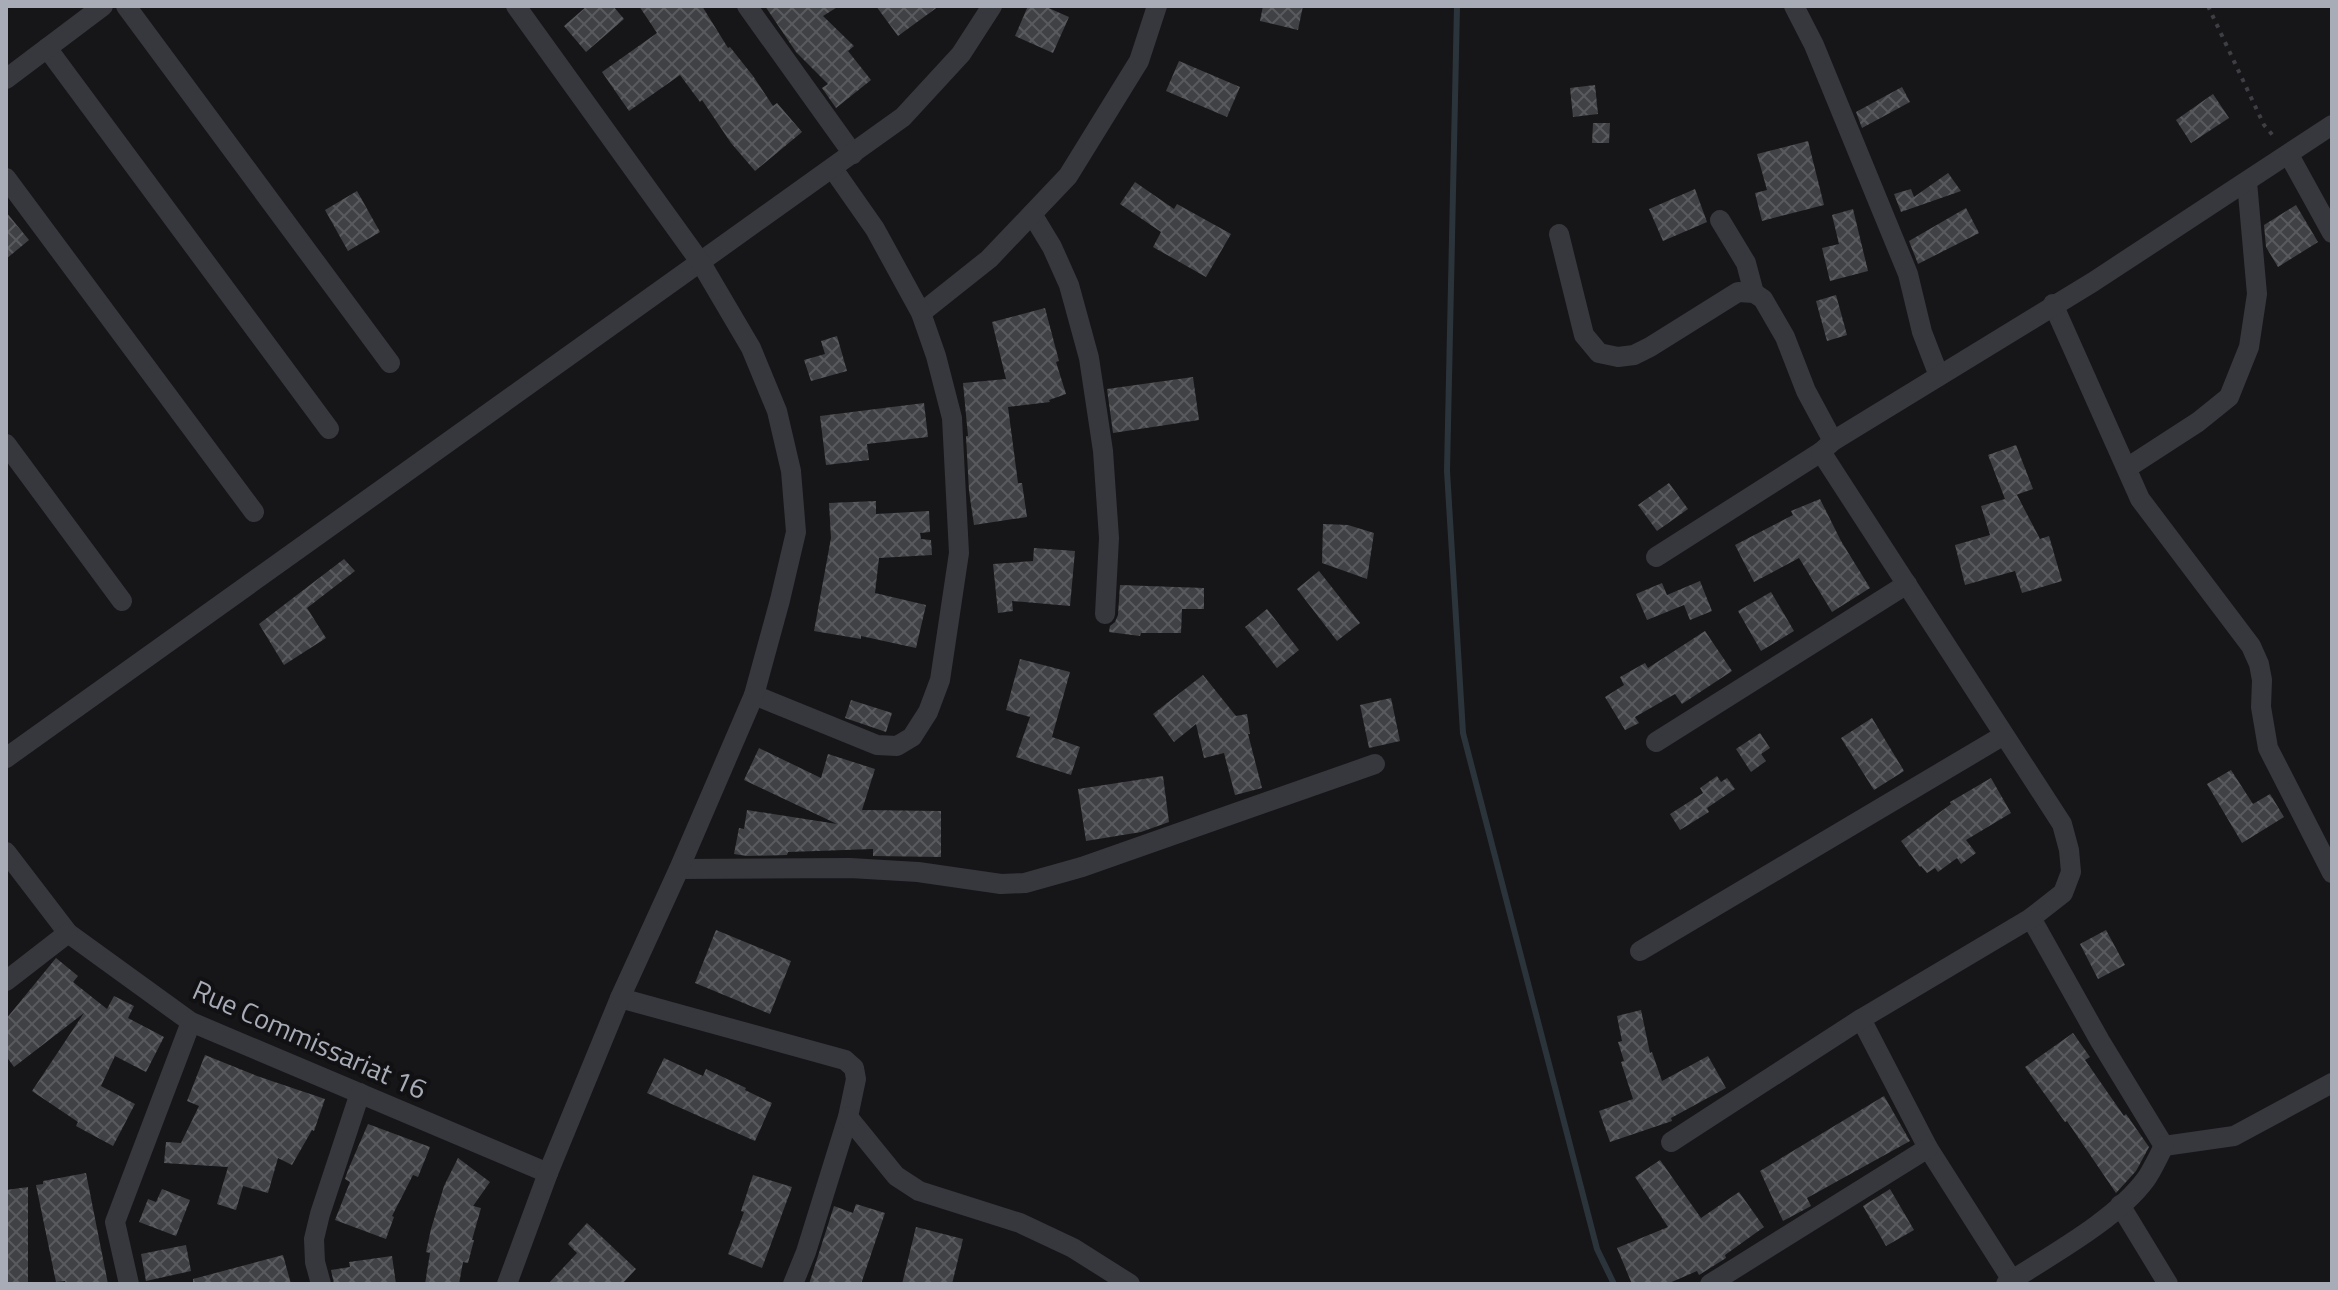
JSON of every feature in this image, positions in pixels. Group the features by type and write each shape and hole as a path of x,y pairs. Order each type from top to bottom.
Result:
{"street":[{"path":"6,79 103,6"},
{"path":"126,6 390,363"},
{"path":"507,1284 548,1173 620,998 754,695 796,532 791,471 777,411 751,348 701,263 516,6"},
{"path":"747,6 853,154"},
{"path":"921,313 989,259 1068,176 1139,61 1157,6"},
{"path":"1794,6 1814,45 1908,274 1922,332 1939,376"},
{"path":"6,758 903,117 961,54 991,7"},
{"path":"47,48 329,429"},
{"path":"1656,557 1827,446 2093,282 2332,125"},
{"path":"2289,155 2332,233"},
{"path":"754,695 877,745 897,746 912,737 928,712 940,680 959,553 952,418 921,313 875,229 833,169"},
{"path":"6,178 254,512"},
{"path":"2127,468 2198,422 2229,397 2249,347 2257,294 2247,182"},
{"path":"1032,214 1052,247 1069,285 1089,358 1103,451 1109,538 1105,614"},
{"path":"1720,220 1746,263 1754,293"},
{"path":"1559,234 1584,335 1599,353 1618,357 1634,355 1738,292 1754,293 1763,299 1785,337 1827,446 1907,584 2062,824 2069,850 2071,872 2063,893 2031,918 1861,1019 1671,1142"},
{"path":"2053,304 2140,499 2251,646 2262,680 2261,707 2268,748 2332,873"},
{"path":"6,444 122,601"},
{"path":"1656,742 1907,584"},
{"path":"1640,951 2004,735"},
{"path":"679,869 850,868 918,872 1001,884 1025,883 1082,867 1375,764"},
{"name":"Rue Commissariat 16","path":"6,852 68,933 191,1022 548,1173"},
{"path":"2031,918 2164,1146"},
{"path":"6,981 68,933"},
{"path":"620,998 845,1060 854,1068 856,1079 848,1117 793,1284"},
{"path":"1861,1019 1928,1148 2009,1282 2120,1205 2145,1180 2164,1146"},
{"path":"129,1284 115,1222 191,1022"},
{"path":"2164,1146 2234,1136 2331,1086"},
{"path":"321,1284 315,1262 314,1239 360,1093"},
{"path":"848,1117 896,1176 919,1191 1020,1223 1073,1248 1130,1284"},
{"path":"1710,1284 1928,1148"},
{"path":"2120,1205 2168,1284"}],"path":[{"path":"2208,6 2264,125 2289,155"}],"building":[{"path":"587,6 613,6 624,19 586,52 564,26"},
{"path":"639,6 702,6 728,48 753,76 773,106 777,103 802,132 755,171 680,75 629,111 602,72 657,33"},
{"path":"765,6 839,6 823,16 854,46 848,51 871,80 836,108 822,88 828,84 796,52"},
{"path":"876,6 939,6 898,36"},
{"path":"1028,6 1044,6 1069,17 1053,53 1015,36"},
{"path":"1263,6 1303,6 1298,30 1260,21"},
{"path":"1179,61 1240,87 1227,117 1166,91"},
{"path":"1595,85 1598,114 1573,117 1570,88"},
{"path":"1902,87 1910,102 1862,128 1856,112"},
{"path":"2213,94 2229,118 2191,143 2176,120"},
{"path":"1593,123 1610,123 1609,143 1592,143"},
{"path":"1808,141 1824,205 1762,221 1755,193 1767,190 1757,154"},
{"path":"1948,173 1961,191 1901,212 1894,194 1911,189 1914,197"},
{"path":"1135,182 1174,209 1177,204 1231,234 1206,277 1153,247 1161,232 1120,204"},
{"path":"1695,189 1707,222 1663,241 1649,209"},
{"path":"357,191 380,232 348,251 325,210"},
{"path":"2296,205 2318,242 2278,267 2266,247 2264,225"},
{"path":"1966,208 1979,233 1918,264 1909,241"},
{"path":"1853,209 1868,271 1830,281 1822,248 1839,244 1832,215"},
{"path":"6,212 29,240 6,259"},
{"path":"1836,295 1847,335 1827,341 1816,301"},
{"path":"1045,308 1066,394 1050,402 1008,407 1018,483 1022,483 1027,517 974,525 963,383 1006,379 992,322"},
{"path":"837,336 847,371 811,381 804,360 825,354 821,341"},
{"path":"1193,377 1199,420 1113,433 1107,389"},
{"path":"924,403 928,437 867,444 869,460 826,465 820,416"},
{"path":"2016,445 2033,489 2013,496 2017,495 2040,539 2049,536 2062,581 2022,593 2015,571 1965,585 1955,545 1990,535 1981,506 2005,499 1988,455"},
{"path":"1669,483 1688,509 1657,531 1638,505"},
{"path":"1820,499 1870,588 1832,612 1799,558 1754,582 1735,545 1793,515 1791,511"},
{"path":"876,501 876,514 929,511 930,532 920,533 921,539 931,540 932,555 879,558 875,593 926,605 916,648 861,636 861,639 814,631 831,538 829,503"},
{"path":"1323,524 1348,525 1374,533 1367,579 1322,563"},
{"path":"1034,548 1075,551 1070,606 1012,601 1013,611 998,613 993,564 1033,561"},
{"path":"344,559 355,571 307,608 326,638 284,665 259,624"},
{"path":"1319,571 1360,623 1337,641 1297,589"},
{"path":"1700,581 1712,611 1690,620 1684,605 1647,620 1636,594 1662,583 1667,595"},
{"path":"1120,585 1204,588 1204,609 1182,609 1181,633 1141,633 1140,636 1109,632 1118,615"},
{"path":"1771,592 1794,631 1761,651 1738,611"},
{"path":"1267,609 1299,650 1277,668 1245,627"},
{"path":"1705,631 1732,671 1682,704 1675,694 1635,717 1639,723 1625,730 1605,697 1624,685 1620,677 1645,663 1648,668"},
{"path":"1020,659 1070,672 1052,737 1080,747 1071,775 1016,757 1030,717 1006,710"},
{"path":"1203,675 1236,716 1247,714 1248,734 1262,788 1235,795 1224,753 1204,758 1196,724 1174,742 1153,714"},
{"path":"1391,698 1400,741 1369,748 1360,705"},
{"path":"851,700 892,713 886,732 845,718"},
{"path":"1872,718 1904,771 1874,790 1841,738"},
{"path":"1760,733 1770,748 1761,754 1766,761 1751,772 1736,749"},
{"path":"759,748 821,778 828,754 875,769 862,810 941,811 941,857 873,856 873,849 788,852 787,855 734,854 739,828 744,829 747,810 837,824 744,780"},
{"path":"2231,770 2253,804 2270,794 2284,817 2242,843 2207,784"},
{"path":"1163,776 1169,822 1141,832 1086,841 1078,789"},
{"path":"1717,776 1721,782 1727,778 1735,789 1707,808 1709,812 1680,830 1670,814 1703,793 1700,788"},
{"path":"1991,778 2011,813 1966,840 1976,853 1961,864 1957,858 1938,872 1935,868 1927,873 1901,841 1950,802"},
{"path":"716,930 791,961 770,1014 695,983"},
{"path":"2106,930 2125,965 2098,979 2080,944"},
{"path":"56,958 78,976 73,982 107,1009 114,996 134,1006 128,1018 164,1037 146,1072 115,1056 101,1086 135,1104 113,1146 76,1126 78,1122 32,1091 84,1013 14,1067 6,1056 6,1019"},
{"path":"1641,1010 1650,1053 1662,1081 1708,1056 1726,1088 1671,1118 1672,1121 1610,1142 1599,1111 1633,1099 1621,1062 1624,1061 1618,1042 1622,1041 1617,1016"},
{"path":"2073,1033 2090,1057 2085,1060 2149,1147 2136,1171 2116,1193 2067,1121 2025,1067"},
{"path":"205,1055 325,1099 314,1131 292,1165 278,1158 268,1193 243,1186 236,1210 217,1204 228,1167 164,1163 166,1142 181,1143 199,1106 187,1101"},
{"path":"664,1058 703,1076 706,1069 772,1103 755,1141 647,1093"},
{"path":"1884,1096 1910,1141 1807,1198 1811,1206 1783,1221 1760,1171"},
{"path":"368,1124 430,1147 418,1177 413,1175 392,1216 386,1239 335,1220 350,1182 345,1179 348,1170"},
{"path":"458,1158 490,1182 473,1206 481,1208 468,1263 463,1262 459,1284 425,1284 430,1253 426,1252 431,1229 444,1186"},
{"path":"1660,1160 1701,1218 1739,1192 1764,1227 1699,1275 1697,1271 1667,1284 1632,1284 1617,1248 1668,1227 1635,1177"},
{"path":"86,1173 108,1284 56,1282 36,1185"},
{"path":"753,1175 792,1187 762,1268 728,1254 744,1212 741,1211"},
{"path":"28,1187 28,1284 6,1284 6,1190"},
{"path":"162,1189 190,1200 176,1236 139,1222 148,1199 156,1202"},
{"path":"1890,1189 1914,1230 1886,1246 1863,1206"},
{"path":"856,1204 885,1213 861,1284 809,1284 834,1206 853,1213"},
{"path":"587,1223 636,1269 622,1284 548,1284 577,1253 568,1244"},
{"path":"916,1227 963,1239 952,1284 902,1284"},
{"path":"186,1245 191,1271 146,1281 141,1254"},
{"path":"283,1255 291,1284 193,1284 193,1279"},
{"path":"392,1256 396,1284 334,1284 331,1270 350,1267 349,1262"}],"waterway":[{"path":"1457,6 1447,471 1463,733 1597,1249 1614,1284"}]}
